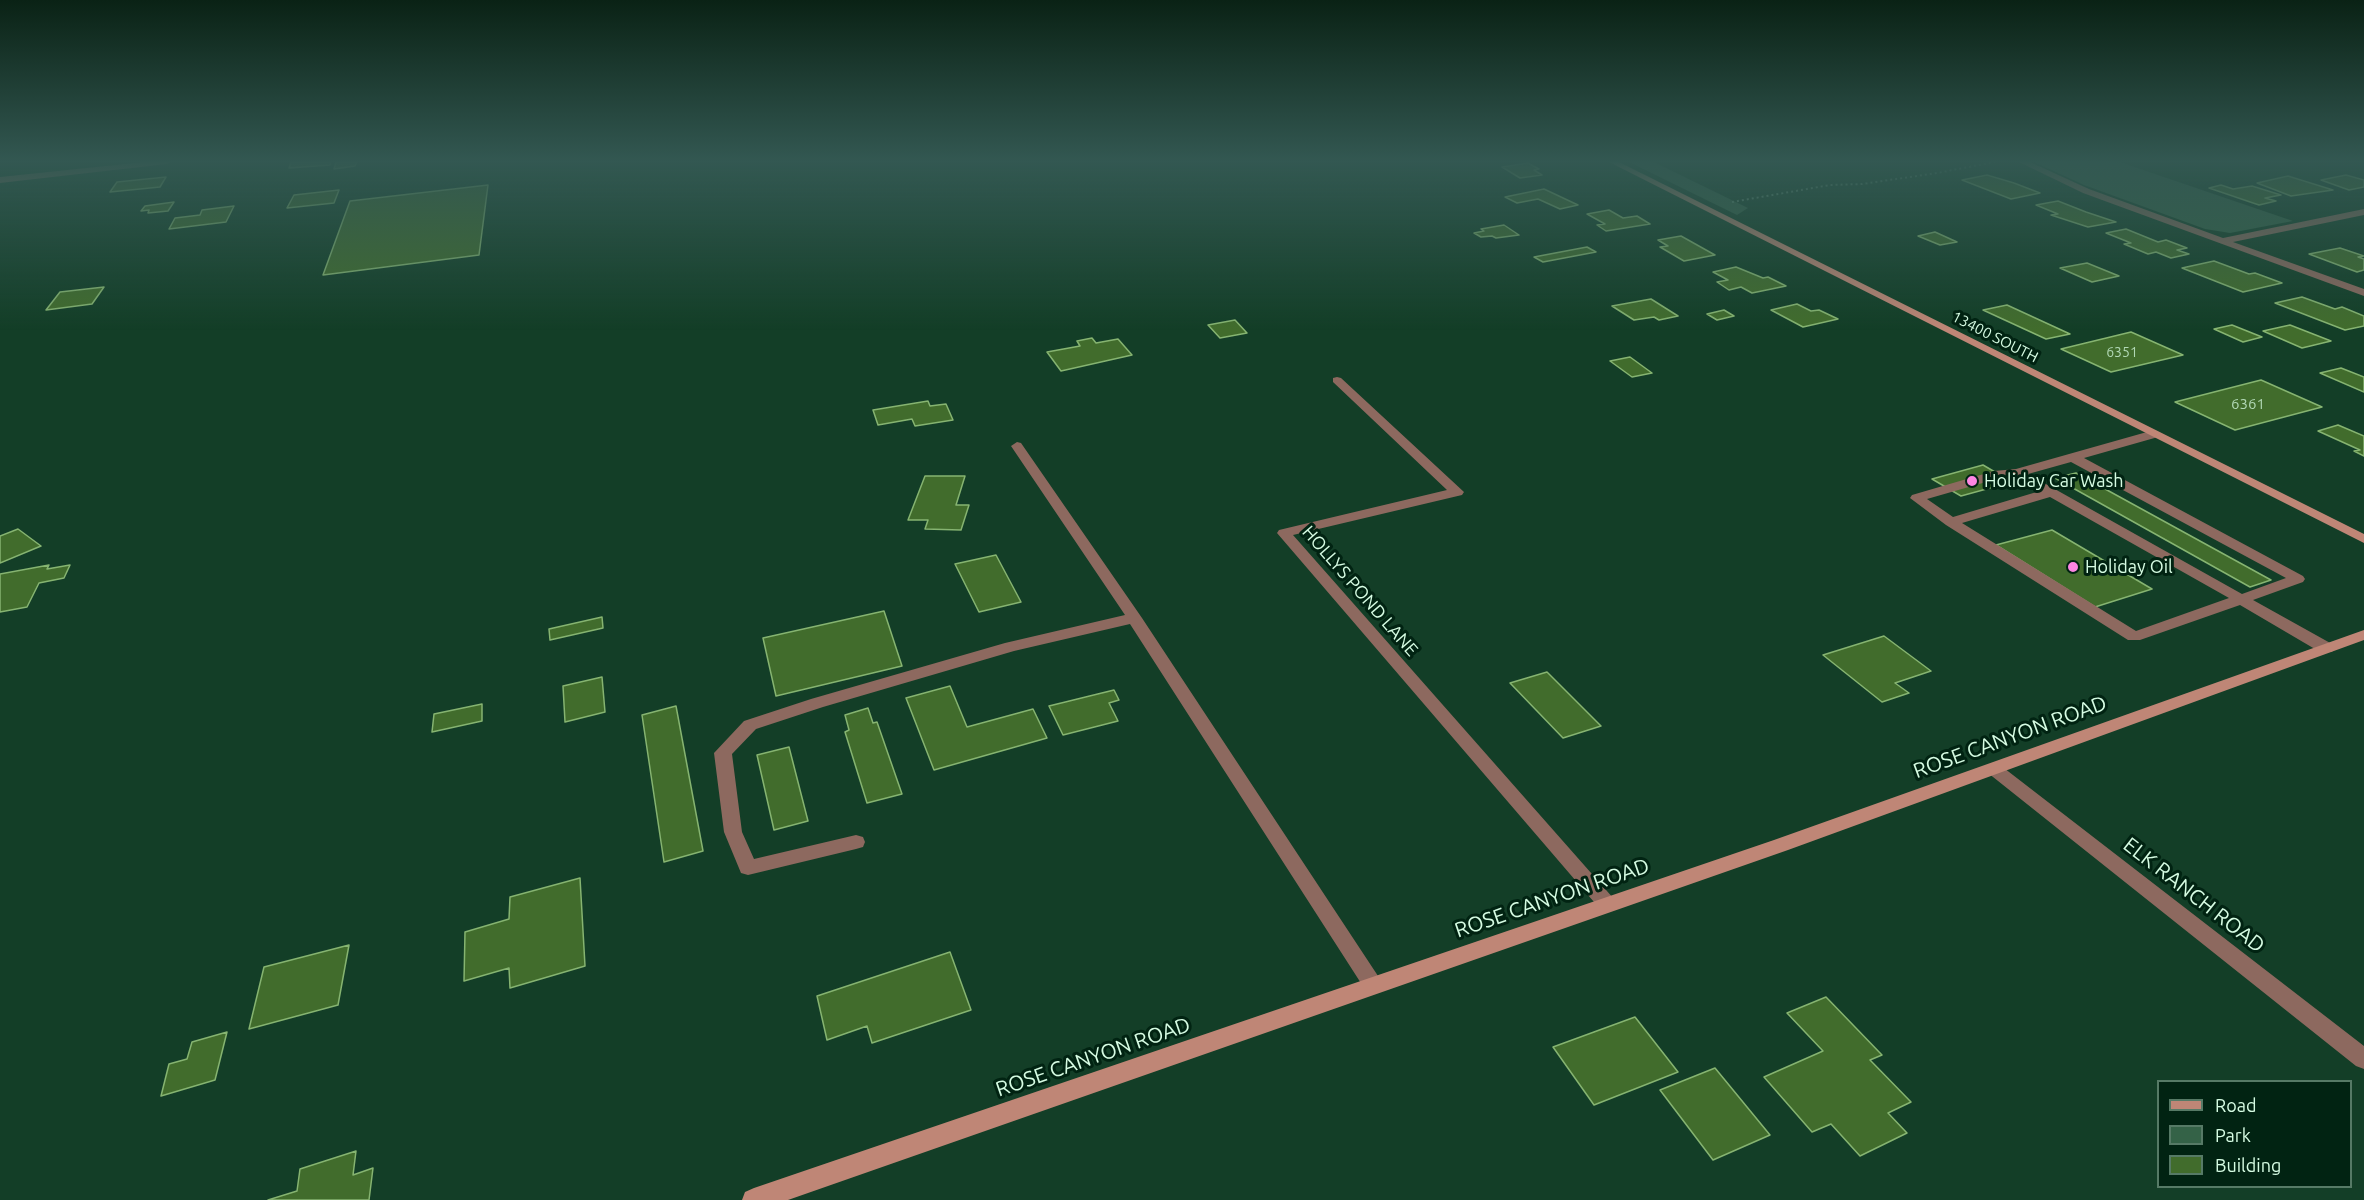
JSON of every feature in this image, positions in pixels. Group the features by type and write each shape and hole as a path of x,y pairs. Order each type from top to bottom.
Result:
{"main road":[{"name":"13400 SOUTH","path":"1724,218 2364,540"},
{"name":"ROSE CANYON ROAD","path":"754,1200 1994,769 2364,635"}],"street":[{"path":"2160,218 2364,293"},
{"path":"2223,241 2335,218"},
{"name":"HOLLYS POND LANE","path":"1337,380 1456,492 1284,533 1607,904"},
{"path":"2072,457 2298,579 2134,637 1917,498 2154,434"},
{"path":"1017,446 1134,618 1373,985"},
{"path":"2017,472 2326,648"},
{"path":"1952,522 2051,492"},
{"path":"856,842 748,868 733,832 723,753 750,725 1011,647 1134,618"},
{"name":"ELK RANCH ROAD","path":"1994,769 2364,1059"}],"green space":[{"path":"2175,218 2284,218 2293,221 2230,233 2205,229"}],"building":[{"path":"175,218 228,218 226,222 169,229"},
{"path":"344,218 484,218 479,255 323,275"},
{"path":"1594,218 1640,218 1650,224 1606,231 1597,225 1605,224"},
{"path":"2060,218 2104,218 2116,222 2088,227"},
{"path":"1504,225 1519,235 1496,238 1481,237 1474,233 1484,231 1481,229"},
{"path":"2126,229 2158,242 2166,240 2187,248 2177,250 2189,254 2171,258 2156,252 2148,254 2124,244 2131,243 2106,233"},
{"path":"1935,232 1957,242 1940,245 1918,236"},
{"path":"1681,236 1715,255 1684,261 1660,247 1668,246 1658,240"},
{"path":"1587,247 1596,252 1543,262 1534,257"},
{"path":"2340,248 2364,256 2358,257 2364,259 2364,270 2357,272 2309,254"},
{"path":"2214,261 2282,283 2243,292 2182,268"},
{"path":"2087,263 2119,276 2092,282 2060,268"},
{"path":"1736,267 1763,278 1768,277 1786,286 1752,293 1741,287 1729,290 1717,282 1728,280 1713,272"},
{"path":"104,287 92,304 46,310 60,292"},
{"path":"2302,297 2335,309 2342,307 2364,316 2364,326 2345,330 2275,303"},
{"path":"1651,299 1678,316 1659,320 1654,317 1634,320 1612,306"},
{"path":"1797,304 1811,311 1819,310 1838,319 1803,327 1771,310"},
{"path":"2007,305 2070,334 2046,339 1983,310"},
{"path":"1724,310 1734,316 1717,320 1707,314"},
{"path":"1235,320 1247,333 1220,338 1208,325"},
{"path":"2232,325 2262,337 2243,342 2214,329"},
{"path":"2290,325 2331,341 2302,348 2263,331"},
{"path":"2131,332 2183,355 2111,372 2061,349"},
{"path":"1092,338 1096,343 1118,339 1132,355 1061,371 1047,352 1080,346 1077,341"},
{"path":"1630,357 1652,373 1632,377 1610,361"},
{"path":"2341,368 2364,377 2364,392 2320,373"},
{"path":"2261,380 2322,407 2235,430 2175,402"},
{"path":"928,401 930,406 946,404 953,420 915,426 912,419 878,425 873,410"},
{"path":"2338,425 2364,436 2364,456 2354,451 2360,450 2318,431"},
{"name":"Holiday Car Wash","path":"1983,465 2012,482 1961,496 1932,479"},
{"name":"Holiday Oil","path":"2076,473 2271,580 2250,587 2055,478"},
{"path":"925,476 965,476 956,505 969,505 961,530 925,529 928,520 908,520"},
{"path":"18,529 41,546 0,563 0,536"},
{"name":"Holiday Oil","path":"2052,530 2152,589 2095,607 1996,545"},
{"path":"996,555 1021,602 979,612 955,564"},
{"path":"49,565 47,569 70,565 64,578 39,583 27,607 0,612 0,574"},
{"path":"884,611 902,666 776,696 763,638"},
{"path":"602,617 603,628 550,640 549,629"},
{"path":"1884,636 1931,671 1895,683 1909,693 1882,702 1823,655"},
{"path":"1547,672 1601,726 1563,738 1510,683"},
{"path":"602,677 605,712 565,722 563,686"},
{"path":"950,686 967,727 1033,709 1047,738 934,770 906,698"},
{"path":"1114,690 1119,700 1109,703 1118,721 1063,735 1049,706"},
{"path":"482,704 482,721 432,732 434,714"},
{"path":"676,706 703,851 664,862 642,715"},
{"path":"868,708 873,723 877,722 902,794 867,803 845,732 849,730 845,715"},
{"path":"789,747 808,821 774,830 757,755"},
{"path":"580,878 585,966 510,988 509,968 464,981 465,932 509,919 510,897"},
{"path":"349,945 338,1005 249,1029 264,967"},
{"path":"950,952 971,1010 872,1043 867,1026 827,1040 817,996"},
{"path":"1826,997 1882,1055 1870,1060 1911,1102 1888,1113 1907,1133 1860,1156 1831,1124 1812,1132 1764,1077 1823,1051 1787,1013"},
{"path":"1635,1017 1678,1072 1594,1105 1553,1047"},
{"path":"227,1032 215,1080 161,1096 169,1064 187,1059 192,1042"},
{"path":"1715,1068 1770,1135 1713,1160 1660,1090"},
{"path":"356,1151 353,1175 373,1168 369,1200 268,1200 297,1191 300,1169"}],"place":[{"name":"Holiday Car Wash","path":"1972,481"},
{"name":"Holiday Oil","path":"2073,567"}]}
